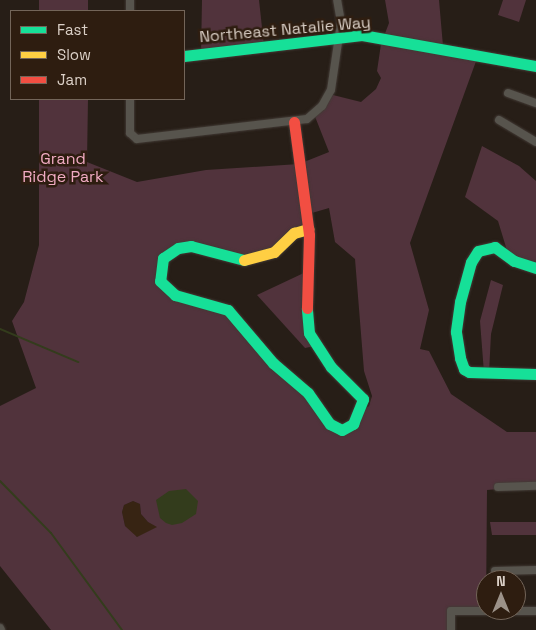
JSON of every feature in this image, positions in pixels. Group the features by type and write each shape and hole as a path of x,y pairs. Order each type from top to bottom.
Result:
{"street":[{"path":"130,100 132,136 142,139 307,119 322,106 330,90 340,38 341,22 337,0"},
{"name":"Northeast Natalie Way","path":"185,56 362,35 536,66"},
{"path":"508,93 536,104"},
{"path":"499,120 536,142"},
{"path":"294,122 308,230 306,316 309,333 331,367 362,399 350,428 342,430 334,428 308,393 273,363 228,310 175,296 160,281 163,258 178,248 191,246 236,259 251,260 274,252 294,233 308,230"},
{"path":"536,268 514,261 495,247 475,254 457,318 457,348 464,369 476,373 536,374"},
{"path":"498,487 536,486"},
{"path":"451,630 451,611 536,611"}],"shaded area":[{"path":"186,489 198,501 196,514 182,523 172,525 166,523 160,518 156,500 169,491"},
{"path":"133,501 140,504 141,514 148,522 158,527 138,537 131,535 125,526 122,512 124,505"}],"green space":[{"path":"39,0 88,0 88,10 39,10"},
{"path":"202,0 259,0 264,46 201,54"},
{"name":"Grand Ridge Park","path":"385,0 439,0 443,46 479,53 410,243 429,310 420,349 429,351 451,394 507,432 536,432 536,486 487,490 486,570 476,570 476,611 451,611 451,630 51,630 0,566 0,406 36,388 12,321 24,302 39,245 39,100 88,100 87,162 137,182 206,170 299,164 329,152 314,114 329,94 361,102 376,89 381,78 377,71 381,44 389,23","holes":["329,208 335,242 355,259 364,371 372,396 369,406 338,430 218,305 164,287 166,254 197,247 255,259 308,229 305,215","133,501 140,504 141,514 148,522 157,527 137,537 125,526 122,512 124,505"]},
{"path":"503,0 526,0 519,22 498,15"},
{"path":"482,146 519,166 536,181 536,268 509,257 498,221 465,197"},
{"path":"308,271 315,346 305,348 257,295"},
{"path":"491,280 503,285 491,334 489,373 484,373 480,321"},
{"path":"490,522 536,522 536,535 492,535"}],"waterway":[{"path":"0,329 78,362"},
{"path":"0,481 51,533 122,630"}],"traffic: fast":[{"path":"185,56 362,35 536,66"},
{"path":"244,260 191,246 178,248 163,258 160,281 175,295 228,310 273,363 308,393 330,424 342,430 353,424 363,399 331,367 309,333 307,308"},
{"path":"536,268 514,261 495,247 478,251 471,262 460,302 456,332 460,358 464,369 469,372 536,374"}],"traffic: slow":[{"path":"244,260 274,252 294,233 308,229"}],"traffic: jam":[{"path":"294,122 309,235 307,308"}]}
